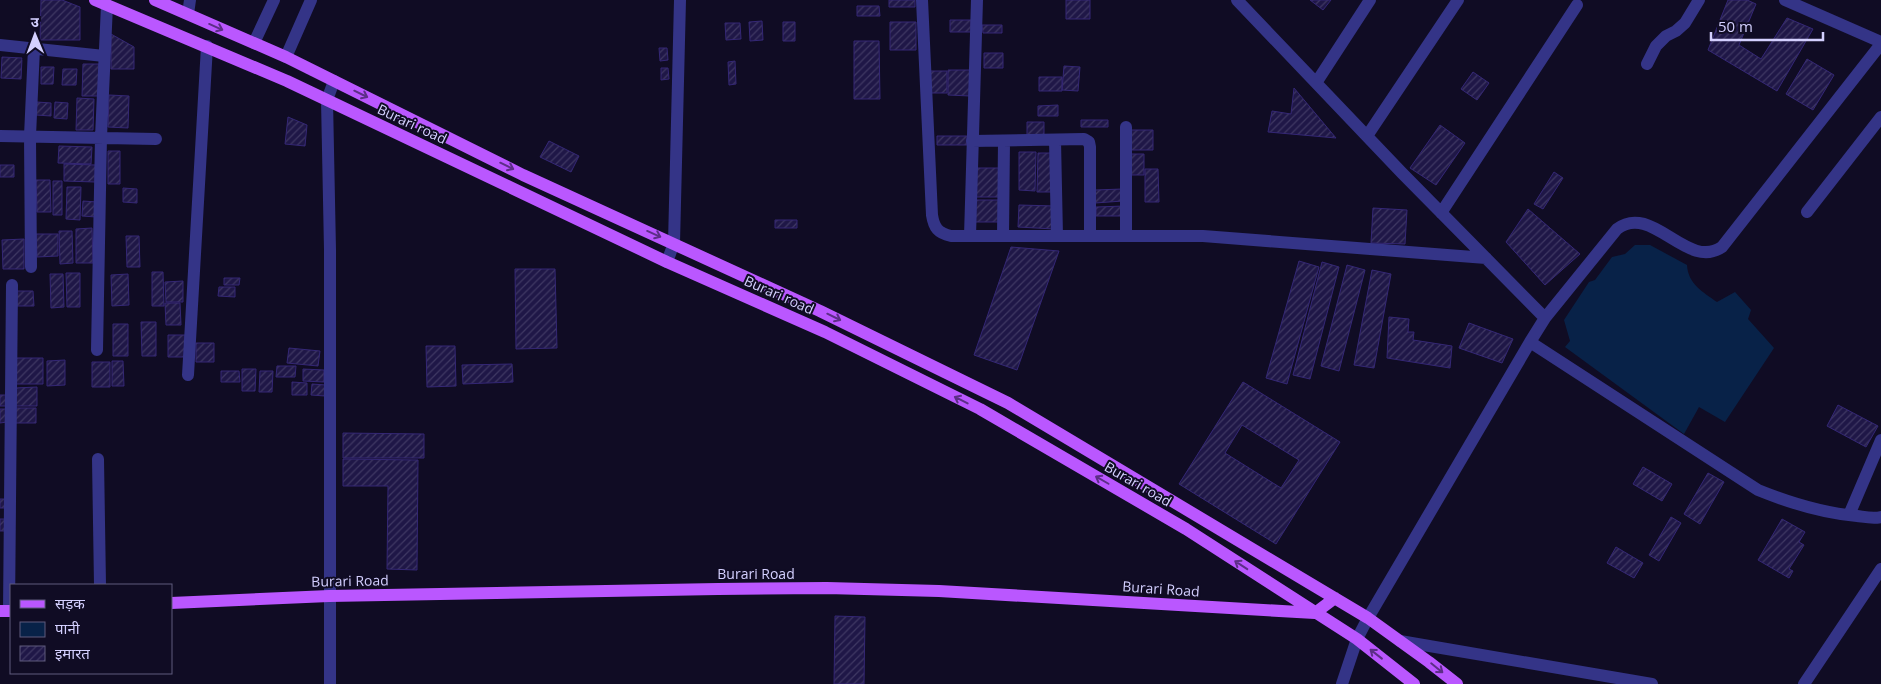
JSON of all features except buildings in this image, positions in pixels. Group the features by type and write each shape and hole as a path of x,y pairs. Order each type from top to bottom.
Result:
{"main road":[{"name":"Burari road","path":"95,0 287,81 667,262 825,332 980,410 1186,529 1357,639 1414,684"},
{"name":"Burari road","path":"156,0 286,57 523,175 820,310 1008,402 1368,618 1456,684"},
{"name":"Burari Road","path":"172,603 330,596 828,588 967,593 1315,613"},
{"path":"1315,613 1335,598"}],"street":[{"path":"188,14 190,0"},
{"path":"286,57 311,0"},
{"path":"667,262 674,243 680,0"},
{"path":"922,0 934,224 937,231 943,234 950,236 1204,236 1486,258"},
{"path":"970,236 977,0"},
{"path":"1237,0 1441,213 1546,318"},
{"path":"1316,83 1370,0"},
{"path":"1367,136 1458,0"},
{"path":"1647,64 1656,46 1666,36 1676,31 1685,23 1699,0"},
{"path":"1342,684 1357,639 1368,618 1530,342 1546,318 1617,229 1625,223 1636,222 1646,225 1694,250 1704,253 1715,252 1722,247 1881,43 1784,0"},
{"path":"254,43 271,1"},
{"path":"97,350 101,137 107,5"},
{"path":"1441,213 1577,5"},
{"path":"0,45 104,56"},
{"path":"188,375 207,46"},
{"path":"31,267 30,136 34,48"},
{"path":"330,684 330,250 327,100 334,81"},
{"path":"1807,212 1881,117"},
{"path":"1126,127 1126,236"},
{"path":"0,136 156,139"},
{"path":"1055,140 1057,236"},
{"path":"972,141 1084,140 1089,142 1090,236"},
{"path":"1003,236 1004,141"},
{"path":"7,611 12,285"},
{"path":"1530,342 1758,490 1804,507 1849,515 1881,517"},
{"path":"1849,515 1881,440"},
{"path":"98,459 100,584"},
{"path":"1804,684 1881,569"},
{"path":"1400,641 1652,684"}],"water":[{"path":"1635,245 1650,245 1687,265 1693,282 1717,302 1735,292 1751,310 1748,319 1774,348 1725,422 1699,407 1684,434 1565,347 1570,341 1564,320 1589,282 1595,280 1612,257 1625,254"}]}
